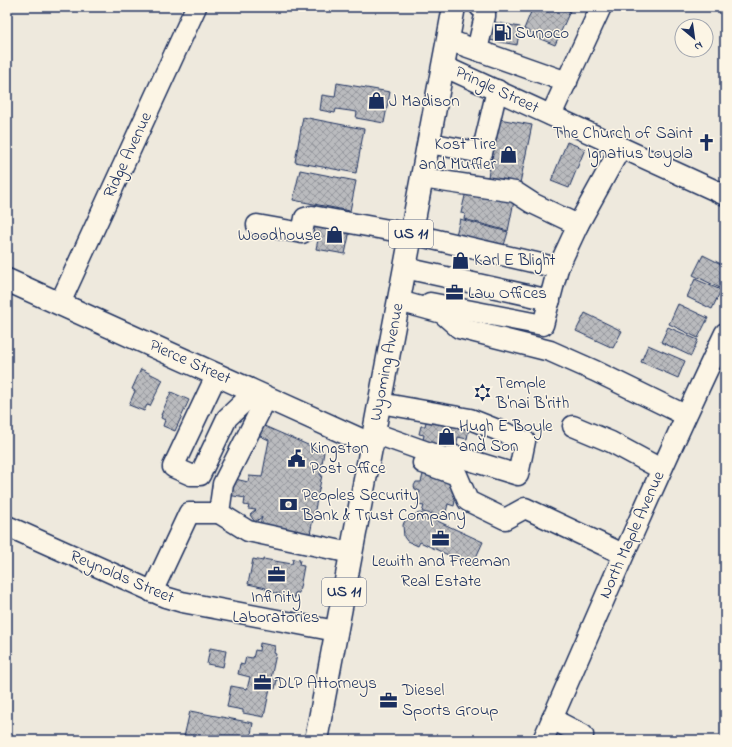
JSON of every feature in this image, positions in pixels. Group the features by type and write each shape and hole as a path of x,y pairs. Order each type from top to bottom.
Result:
{"main road":[{"name":"Wyoming Avenue","path":"316,740 454,7"},
{"name":"Pierce Street","path":"7,280 259,393 373,439"}],"street":[{"name":"Ridge Avenue","path":"60,303 196,7"},
{"path":"477,50 485,16 484,8 480,7"},
{"path":"551,115 601,7"},
{"path":"448,40 567,82"},
{"name":"Pringle Street","path":"443,66 725,195"},
{"path":"520,101 534,70"},
{"path":"429,143 482,153 497,90"},
{"path":"399,299 543,325 558,268 578,225 621,147"},
{"path":"422,178 515,192 532,203 578,225"},
{"path":"257,225 302,233 305,218 312,216 411,234 558,268"},
{"path":"405,268 550,300"},
{"path":"399,299 442,313 459,328 550,351 686,415"},
{"name":"North Maple Avenue","path":"543,740 623,554 725,333"},
{"path":"217,374 174,467 191,475 200,475 227,418 244,402 259,393"},
{"path":"219,513 223,484 259,393"},
{"path":"373,439 444,458 456,456 518,475 525,441 470,419 380,403"},
{"path":"573,426 611,442 662,469"},
{"path":"373,439 456,475 468,501 505,519 524,508 623,554"},
{"path":"152,592 189,513 219,513 248,531 351,552"},
{"name":"Reynolds Street","path":"7,526 165,597 182,602 336,631"},
{"path":"552,719 586,738"}],"building":[{"path":"533,7 559,7 570,11 555,45 531,35 532,33 524,29"},
{"name":"Sunoco","path":"488,21 520,27 517,45 484,39"},
{"path":"337,83 390,92 384,123 356,118 357,112 336,109 335,113 320,110 322,95 335,97"},
{"path":"303,117 364,129 356,173 295,162"},
{"name":"Kost Tire and Muffler","path":"499,119 532,125 519,188 487,182"},
{"path":"567,142 585,149 569,188 551,181"},
{"path":"300,170 356,181 350,211 293,200"},
{"path":"467,187 515,196 508,231 464,219 465,214 461,213"},
{"path":"460,219 508,232 502,252 455,239"},
{"path":"315,222 351,226 345,254 316,249 319,235 313,233"},
{"path":"703,255 725,266 725,283 722,289 693,275"},
{"path":"695,279 721,290 712,309 687,297"},
{"path":"678,304 708,318 698,338 669,324"},
{"path":"585,313 622,331 613,348 576,331"},
{"path":"668,327 698,340 691,356 661,342"},
{"path":"648,345 685,361 678,378 641,362"},
{"path":"141,369 163,380 150,406 147,405 144,411 129,405 135,391 132,389"},
{"path":"171,392 189,400 175,431 163,426 165,420 161,418"},
{"name":"Hugh E Boyle and Son","path":"427,418 470,423 467,439 458,437 456,450 422,444 424,435 419,434 421,426 425,426"},
{"path":"262,425 324,452 320,475 322,475 310,534 260,524 262,517 255,522 250,515 256,510 248,509 249,506 244,505 245,498 228,495 231,478 248,482 249,476 262,477 269,440 258,435"},
{"path":"425,467 454,482 452,489 457,490 454,506 448,504 445,516 422,512 424,506 417,505 420,491 415,489 414,486 416,482 421,482"},
{"name":"Lewith and Freeman Real Estate","path":"420,513 483,542 472,566 420,542 418,546 407,541 404,537 403,525 405,520 409,516"},
{"name":"Infinity Laboratories","path":"253,559 263,561 263,559 292,564 293,559 300,560 299,565 304,566 299,593 295,593 294,599 279,596 280,594 266,591 266,588 248,584"},
{"name":"DLP Attorneys","path":"260,643 275,646 274,653 276,654 271,678 277,680 275,689 270,688 264,717 243,713 243,710 227,707 231,686 247,689 250,677 238,674 240,664 244,665 246,657 253,658 255,650 259,651"},
{"path":"210,648 226,651 223,667 207,664"},
{"path":"190,711 253,723 250,740 200,740 184,737"}],"place":[{"name":"Sunoco","path":"502,33"},
{"name":"J Madison","path":"376,101"},
{"name":"The Church of Saint Ignatius Loyola","path":"706,143"},
{"name":"Kost Tire and Muffler","path":"509,154"},
{"name":"Woodhouse","path":"334,235"},
{"name":"Karl E Blight","path":"461,260"},
{"name":"Law Offices","path":"455,293"},
{"name":"Temple B'nai B'rith","path":"483,393"},
{"name":"Hugh E Boyle and Son","path":"446,436"},
{"name":"Kingston Post Office","path":"297,458"},
{"name":"Peoples Security Bank & Trust Company","path":"289,505"},
{"name":"Lewith and Freeman Real Estate","path":"441,539"},
{"name":"Infinity Laboratories","path":"276,575"},
{"name":"DLP Attorneys","path":"262,683"},
{"name":"Diesel Sports Group","path":"389,700"}]}
